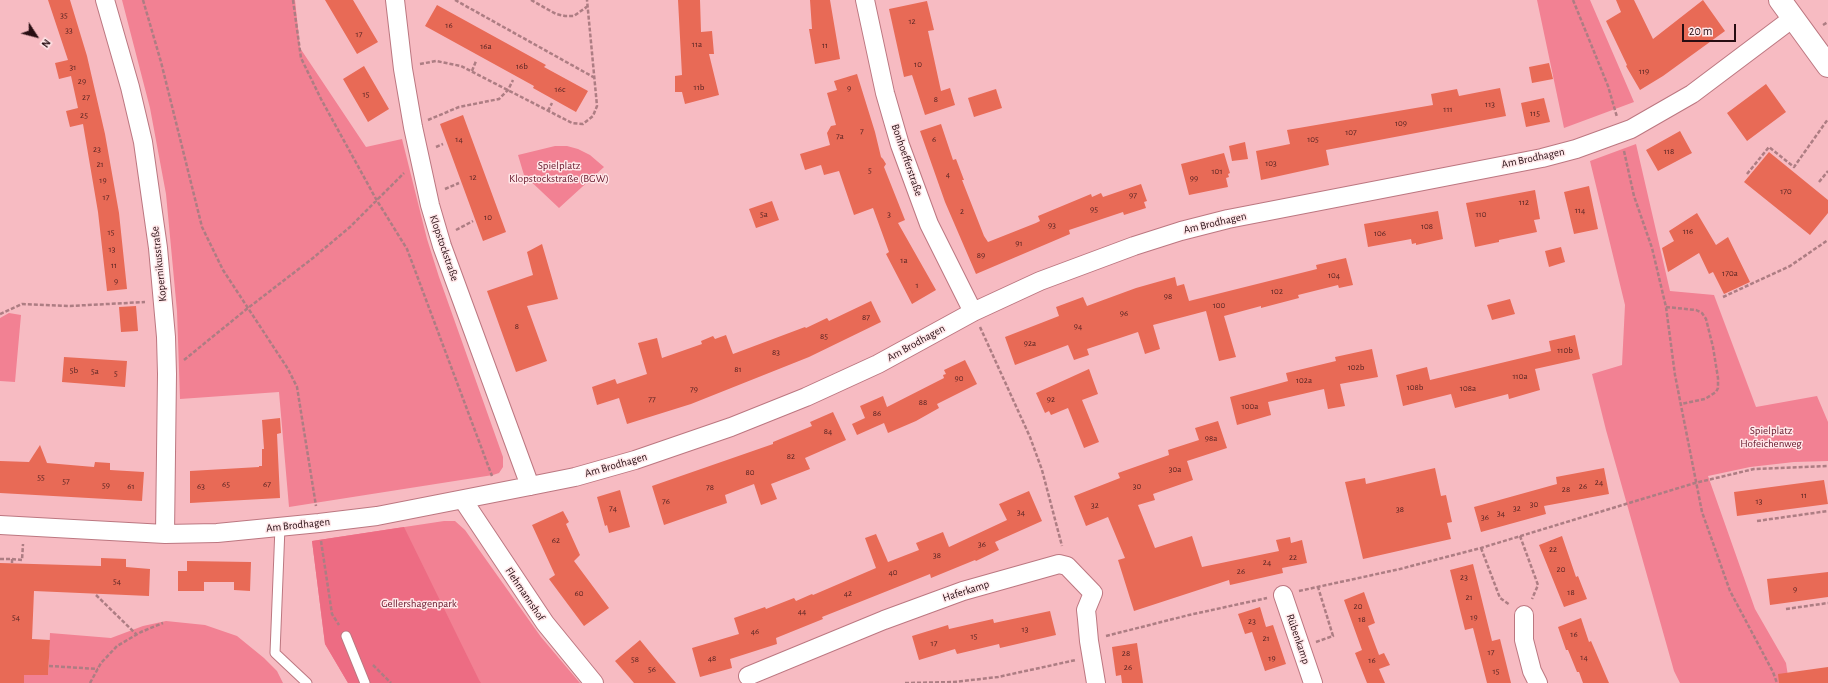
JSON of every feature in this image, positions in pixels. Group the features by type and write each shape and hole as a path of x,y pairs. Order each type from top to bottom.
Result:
{"street":[{"name":"Kopernikusstraße","path":"105,0 130,87 143,142 158,248 163,300 167,374 165,534"},
{"name":"Klopstockstraße","path":"395,0 403,69 412,127 430,204 442,246 530,486"},
{"name":"Bonhoefferstraße","path":"865,0 885,93 900,145 929,224 973,312"},
{"path":"1780,0 1828,66"},
{"name":"Am Brodhagen","path":"0,525 165,534 217,533 319,524 377,516 575,477 635,460 738,424 872,367 973,312 1040,281 1088,262 1181,230 1228,219 1542,158 1620,133 1664,111 1692,94 1793,18"},
{"name":"Flehmannshof","path":"462,500 545,623 594,683"},
{"name":"Haferkamp","path":"748,676 884,620 963,591 1049,565 1059,564 1067,566"},
{"path":"1067,566 1093,592 1086,610 1090,649 1096,683"},
{"name":"Rübenkamp","path":"1283,595 1313,683"},
{"path":"1524,614 1524,640 1532,671 1538,683"}],"lane":[{"path":"280,527 275,653 308,683"},
{"path":"346,636 365,683"}],"path":[{"path":"143,0 161,62 202,227 223,270 288,369 297,387 332,614 346,636"},
{"path":"293,0 301,58 321,99 376,199 407,249 498,493"},
{"path":"455,0 596,79"},
{"path":"531,0 536,1 556,14 565,16 574,16 588,6"},
{"path":"403,69 416,64 436,61 461,66 572,123 583,124 594,116 597,106 596,79 587,0"},
{"path":"1572,0 1608,86 1634,196 1652,248 1666,307 1695,483 1707,530 1730,590 1773,672 1777,683"},
{"path":"472,71 476,61"},
{"path":"412,127 459,107 499,99 508,90 513,80"},
{"path":"548,111 552,103"},
{"path":"1747,174 1769,147 1794,166 1828,119"},
{"path":"167,374 248,308 313,258 350,226 376,199 420,159"},
{"path":"1819,182 1828,171"},
{"path":"1723,297 1790,266 1828,240"},
{"path":"0,314 22,304 80,306 163,300"},
{"path":"1666,307 1688,308 1702,313 1706,319 1713,347 1718,378 1718,388 1716,392 1705,399 1681,404"},
{"path":"973,312 1030,437 1042,470 1067,566"},
{"path":"905,683 954,682 998,677 1090,649 1189,615 1400,570 1481,548 1695,483 1754,469 1828,466"},
{"path":"1757,521 1828,511"},
{"path":"0,559 22,560 24,527"},
{"path":"1481,548 1500,598 1524,614 1538,585 1520,536"},
{"path":"1301,647 1333,636 1318,587"},
{"path":"96,595 136,634"},
{"path":"1786,609 1828,604"},
{"path":"90,683 101,663 116,646 136,634 163,623"},
{"path":"371,662 391,683"},
{"path":"48,666 98,669"}],"green space":[{"path":"122,0 295,0 300,48 366,147 402,139 427,239 439,277 503,457 503,467 499,473 289,507 279,392 180,399 177,311 166,194 150,108"},
{"path":"1537,0 1590,0 1634,102 1564,128"},
{"name":"Spielplatz Hofeichenweg","path":"1636,144 1670,291 1714,295 1756,407 1817,396 1828,422 1828,461 1794,462 1750,467 1708,476 1755,609 1786,663 1789,683 1680,683 1674,671 1606,430 1592,374 1622,365 1625,305 1590,161"},
{"name":"Spielplatz Klopstockstraße (BGW)","path":"555,146 567,146 578,149 590,155 604,167 559,208 524,175 518,155"},
{"path":"9,313 21,315 15,382 0,381 0,318"},
{"name":"Gellershagenpark","path":"444,521 455,521 465,530 541,637 580,683 348,683 325,644 312,541"},
{"path":"404,527 481,683 348,683 325,644 312,541"},
{"path":"166,621 205,625 237,636 264,658 277,671 283,683 24,683 24,675 48,675 50,633 111,638 143,626"}],"building":[{"path":"48,0 70,0 87,56 105,134 119,213 127,289 107,291 98,212 83,124 70,127 66,111 78,108 71,76 59,79 55,63 68,60"},
{"path":"325,0 353,0 378,42 357,54"},
{"path":"678,0 700,0 701,32 712,31 714,54 709,54 719,95 685,104 682,92 675,92 675,76 682,75"},
{"path":"810,0 830,0 840,59 815,64 809,29 812,29"},
{"path":"1616,0 1634,0 1653,39 1703,0 1725,31 1663,76 1640,90 1626,66 1627,65 1606,21 1621,12"},
{"path":"927,1 934,30 928,31 941,91 950,88 955,105 925,115 912,75 904,77 889,9"},
{"path":"437,5 546,65 544,67 588,91 576,112 533,88 534,86 425,26"},
{"path":"1549,63 1553,79 1532,83 1529,67"},
{"path":"364,66 389,109 368,122 343,79"},
{"path":"857,74 881,157 886,164 884,167 905,220 898,223 936,290 912,304 886,254 889,252 873,208 854,215 839,171 824,175 821,165 805,170 800,154 830,145 827,133 831,126 836,125 827,93 837,90 834,81"},
{"path":"1766,84 1786,112 1747,141 1727,113"},
{"path":"1500,88 1506,116 1326,150 1329,165 1261,180 1256,151 1290,144 1287,130 1433,105 1431,94 1457,89 1459,96"},
{"path":"996,89 1002,108 974,117 968,98"},
{"path":"1544,98 1550,122 1526,127 1521,103"},
{"path":"463,115 506,232 483,241 440,124"},
{"path":"941,124 953,160 956,159 964,180 962,180 984,236 988,242 1036,223 1040,221 1038,216 1091,194 1092,197 1101,193 1103,197 1141,184 1147,201 1144,202 1146,208 1124,215 1123,212 1069,230 1070,234 976,274 945,202 920,131"},
{"path":"1680,131 1692,153 1658,171 1646,150"},
{"path":"1245,142 1248,159 1232,161 1229,146"},
{"path":"1769,152 1828,200 1828,213 1810,235 1744,182"},
{"path":"1224,153 1230,173 1228,174 1229,177 1226,178 1228,187 1189,195 1181,164"},
{"path":"1589,186 1598,229 1574,234 1564,192"},
{"path":"1535,190 1540,219 1534,220 1537,232 1475,247 1466,203"},
{"path":"772,201 779,220 756,228 749,209"},
{"path":"1438,211 1443,239 1416,245 1416,243 1412,244 1411,239 1368,247 1364,224"},
{"path":"1697,213 1716,245 1728,237 1750,282 1724,294 1713,272 1709,274 1699,253 1668,272 1662,248 1674,241 1669,231"},
{"path":"542,244 558,299 527,306 547,361 516,372 487,291 533,275 527,252"},
{"path":"1561,247 1565,262 1549,267 1545,251"},
{"path":"1346,258 1353,285 1339,288 1338,285 1298,295 1299,298 1224,316 1236,357 1219,361 1206,311 1153,325 1160,349 1145,354 1138,332 1087,349 1089,355 1074,360 1068,345 1015,365 1005,337 1059,316 1056,307 1083,297 1087,306 1136,288 1175,277 1177,286 1184,284 1189,301 1317,269 1316,265"},
{"path":"1510,299 1515,314 1492,320 1487,305"},
{"path":"871,301 881,322 809,357 691,404 627,424 619,398 597,405 592,387 615,379 617,384 647,374 638,343 657,338 662,358 702,344 701,341 713,336 715,339 726,335 733,354 805,327 806,328 827,318 829,321"},
{"path":"136,306 138,331 121,332 119,307"},
{"path":"1575,335 1580,359 1535,369 1540,390 1509,399 1508,394 1455,408 1451,394 1403,406 1396,375 1427,367 1430,380 1551,351 1549,341"},
{"path":"1372,349 1378,377 1340,384 1345,406 1328,409 1324,389 1268,402 1271,415 1237,425 1230,397 1288,381 1286,373 1336,361 1335,357"},
{"path":"64,357 127,361 125,387 62,382"},
{"path":"965,360 977,384 937,404 939,408 916,421 888,433 884,423 857,435 852,424 865,418 860,406 883,396 887,407 944,378 943,375 946,374 944,370"},
{"path":"1089,369 1098,394 1082,400 1099,442 1084,448 1068,408 1051,415 1049,411 1045,413 1036,393"},
{"path":"833,412 846,440 805,458 810,469 771,484 777,499 761,505 754,484 725,495 727,503 664,525 652,486 773,444 773,442 812,426 810,422"},
{"path":"280,418 281,433 277,434 280,498 190,503 190,471 262,466 262,449 264,449 262,420"},
{"path":"1218,421 1227,448 1187,461 1193,480 1153,494 1155,500 1138,505 1155,548 1192,536 1202,567 1279,551 1276,540 1290,537 1291,543 1302,540 1307,563 1282,568 1283,573 1230,585 1229,580 1134,611 1118,560 1125,558 1108,517 1086,526 1074,496 1120,478 1118,473 1169,455 1168,450 1199,440 1195,428"},
{"path":"40,445 47,463 94,467 95,462 110,463 110,470 144,472 142,501 0,493 0,461 29,462"},
{"path":"1435,468 1441,496 1446,495 1452,522 1447,523 1451,539 1363,559 1345,482 1365,478 1366,484"},
{"path":"1604,468 1609,494 1544,506 1546,514 1481,532 1474,507 1557,484 1556,477"},
{"path":"1824,480 1828,504 1737,516 1734,492"},
{"path":"620,490 630,527 609,533 607,525 605,526 597,497"},
{"path":"1029,491 1042,521 995,542 999,550 976,561 975,560 931,578 930,574 822,617 823,619 776,638 777,644 730,659 732,668 700,677 692,648 739,634 734,618 765,607 766,609 794,598 796,601 876,568 865,538 876,534 888,562 919,550 916,543 943,532 949,547 1007,520 999,504"},
{"path":"563,511 569,522 566,524 580,555 574,561 609,608 584,626 549,579 555,575 532,525"},
{"path":"1562,536 1576,577 1578,576 1587,599 1564,607 1539,545"},
{"path":"101,558 126,559 126,567 150,569 149,596 34,591 32,639 50,640 48,675 24,675 24,683 0,683 0,563 101,566"},
{"path":"187,561 251,562 250,591 234,590 234,582 204,582 204,591 178,591 178,571 187,571"},
{"path":"1473,564 1492,641 1500,639 1511,683 1487,683 1473,628 1465,630 1450,570"},
{"path":"1828,572 1828,597 1770,605 1767,579"},
{"path":"1364,592 1375,623 1368,626 1379,655 1384,653 1390,665 1379,669 1385,683 1367,683 1355,653 1362,650 1344,600"},
{"path":"1260,607 1266,627 1273,625 1286,664 1265,671 1252,632 1245,634 1238,614"},
{"path":"1050,611 1056,635 1000,648 999,644 957,654 955,649 919,660 912,636 948,625 949,629 993,619 994,623"},
{"path":"1581,618 1589,642 1591,641 1609,683 1583,683 1568,650 1566,650 1558,627"},
{"path":"640,640 676,683 634,683 615,661"},
{"path":"1137,643 1143,683 1122,683 1121,675 1116,676 1112,647"},
{"path":"1828,667 1828,683 1779,683 1778,674"}]}
